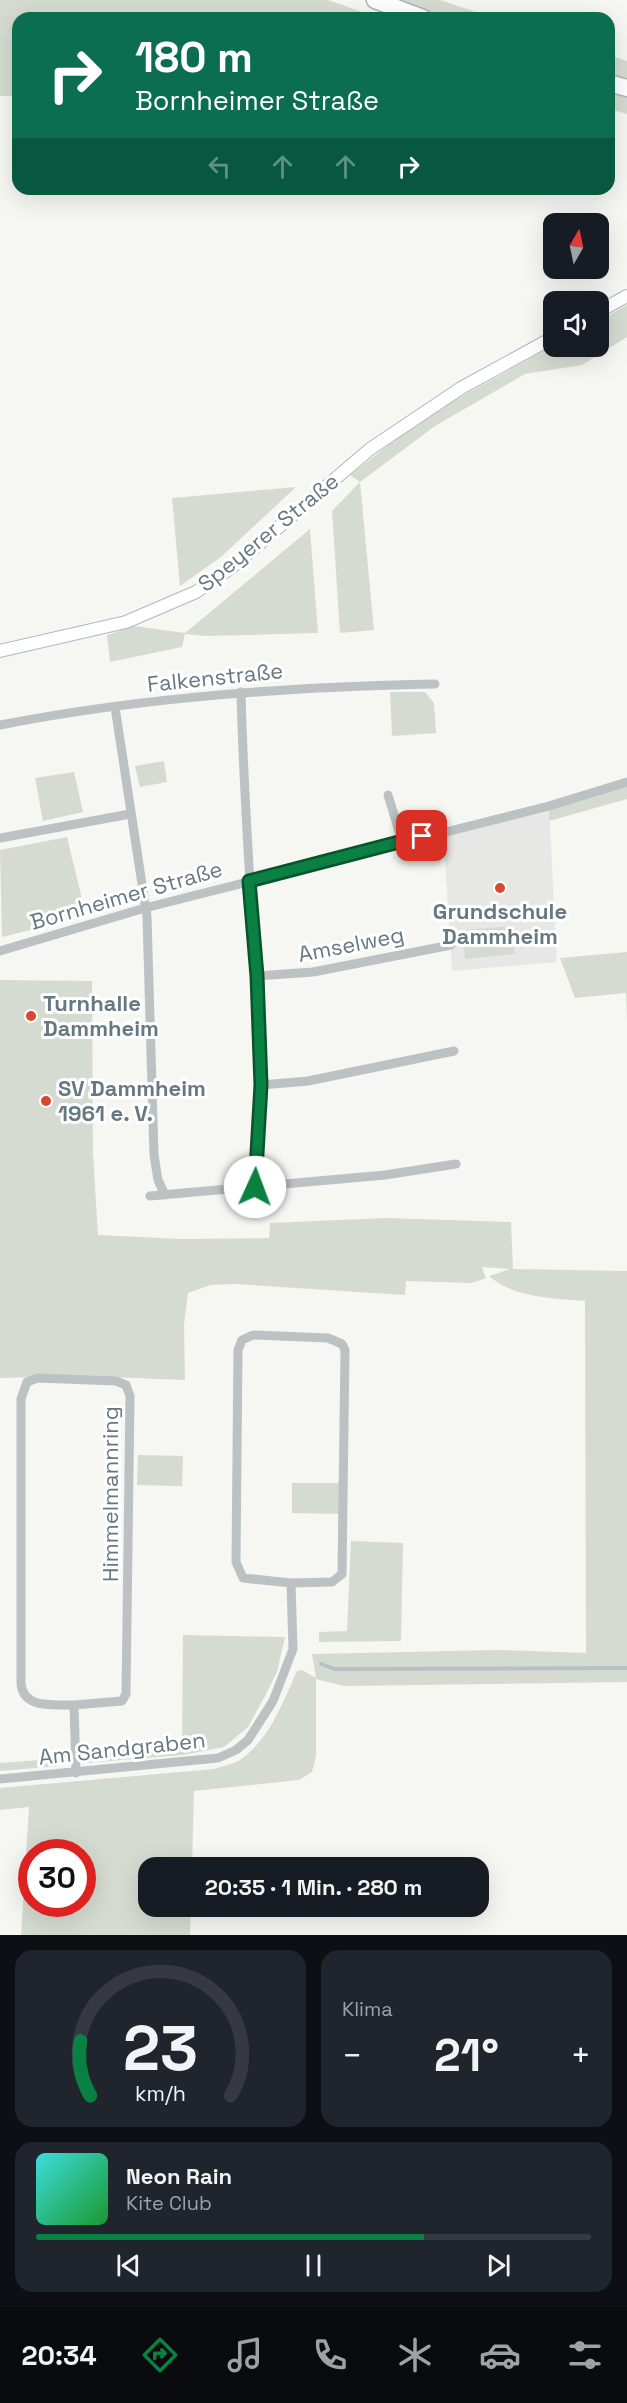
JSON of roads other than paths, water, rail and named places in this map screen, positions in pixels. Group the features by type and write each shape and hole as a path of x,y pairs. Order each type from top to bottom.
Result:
{"highway":[{"path":"375,0 407,12"}],"street":[{"path":"609,306 627,296"},
{"name":"Speyerer Straße","path":"0,651 126,622 196,592 232,567 369,449 411,420 543,342"},
{"name":"Falkenstraße","path":"0,725 115,707 241,692 435,684"},
{"path":"241,692 261,1085 255,1187"},
{"path":"115,707 146,908 154,1155 158,1180 165,1195"},
{"name":"Bornheimer Straße","path":"0,951 146,908 402,841 549,806 627,782"},
{"path":"388,795 402,841"},
{"path":"0,838 130,814"},
{"name":"Amselweg","path":"257,976 314,972 451,945"},
{"path":"261,1085 308,1081 454,1051"},
{"path":"150,1197 385,1175 456,1164"},
{"path":"253,1335 328,1338 342,1344 345,1350 342,1574 332,1582 291,1583 252,1581 243,1578 236,1562 238,1350 242,1340 253,1335"},
{"name":"Himmelmannring","path":"38,1378 116,1381 126,1385 130,1396 126,1694 122,1701 115,1703 74,1705 30,1701 24,1696 21,1684 21,1400 27,1382 38,1378"},
{"name":"Am Sandgraben","path":"0,1779 207,1761 228,1754 248,1740 267,1714 293,1649 291,1583"},
{"path":"74,1705 76,1773"}],"waterway":[{"path":"321,1664 334,1669 627,1668"}],"place":[{"name":"Grundschule Dammheim","path":"500,888"},
{"name":"Turnhalle Dammheim","path":"31,1016"},
{"name":"SV Dammheim 1961 e. V.","path":"46,1101"}]}
